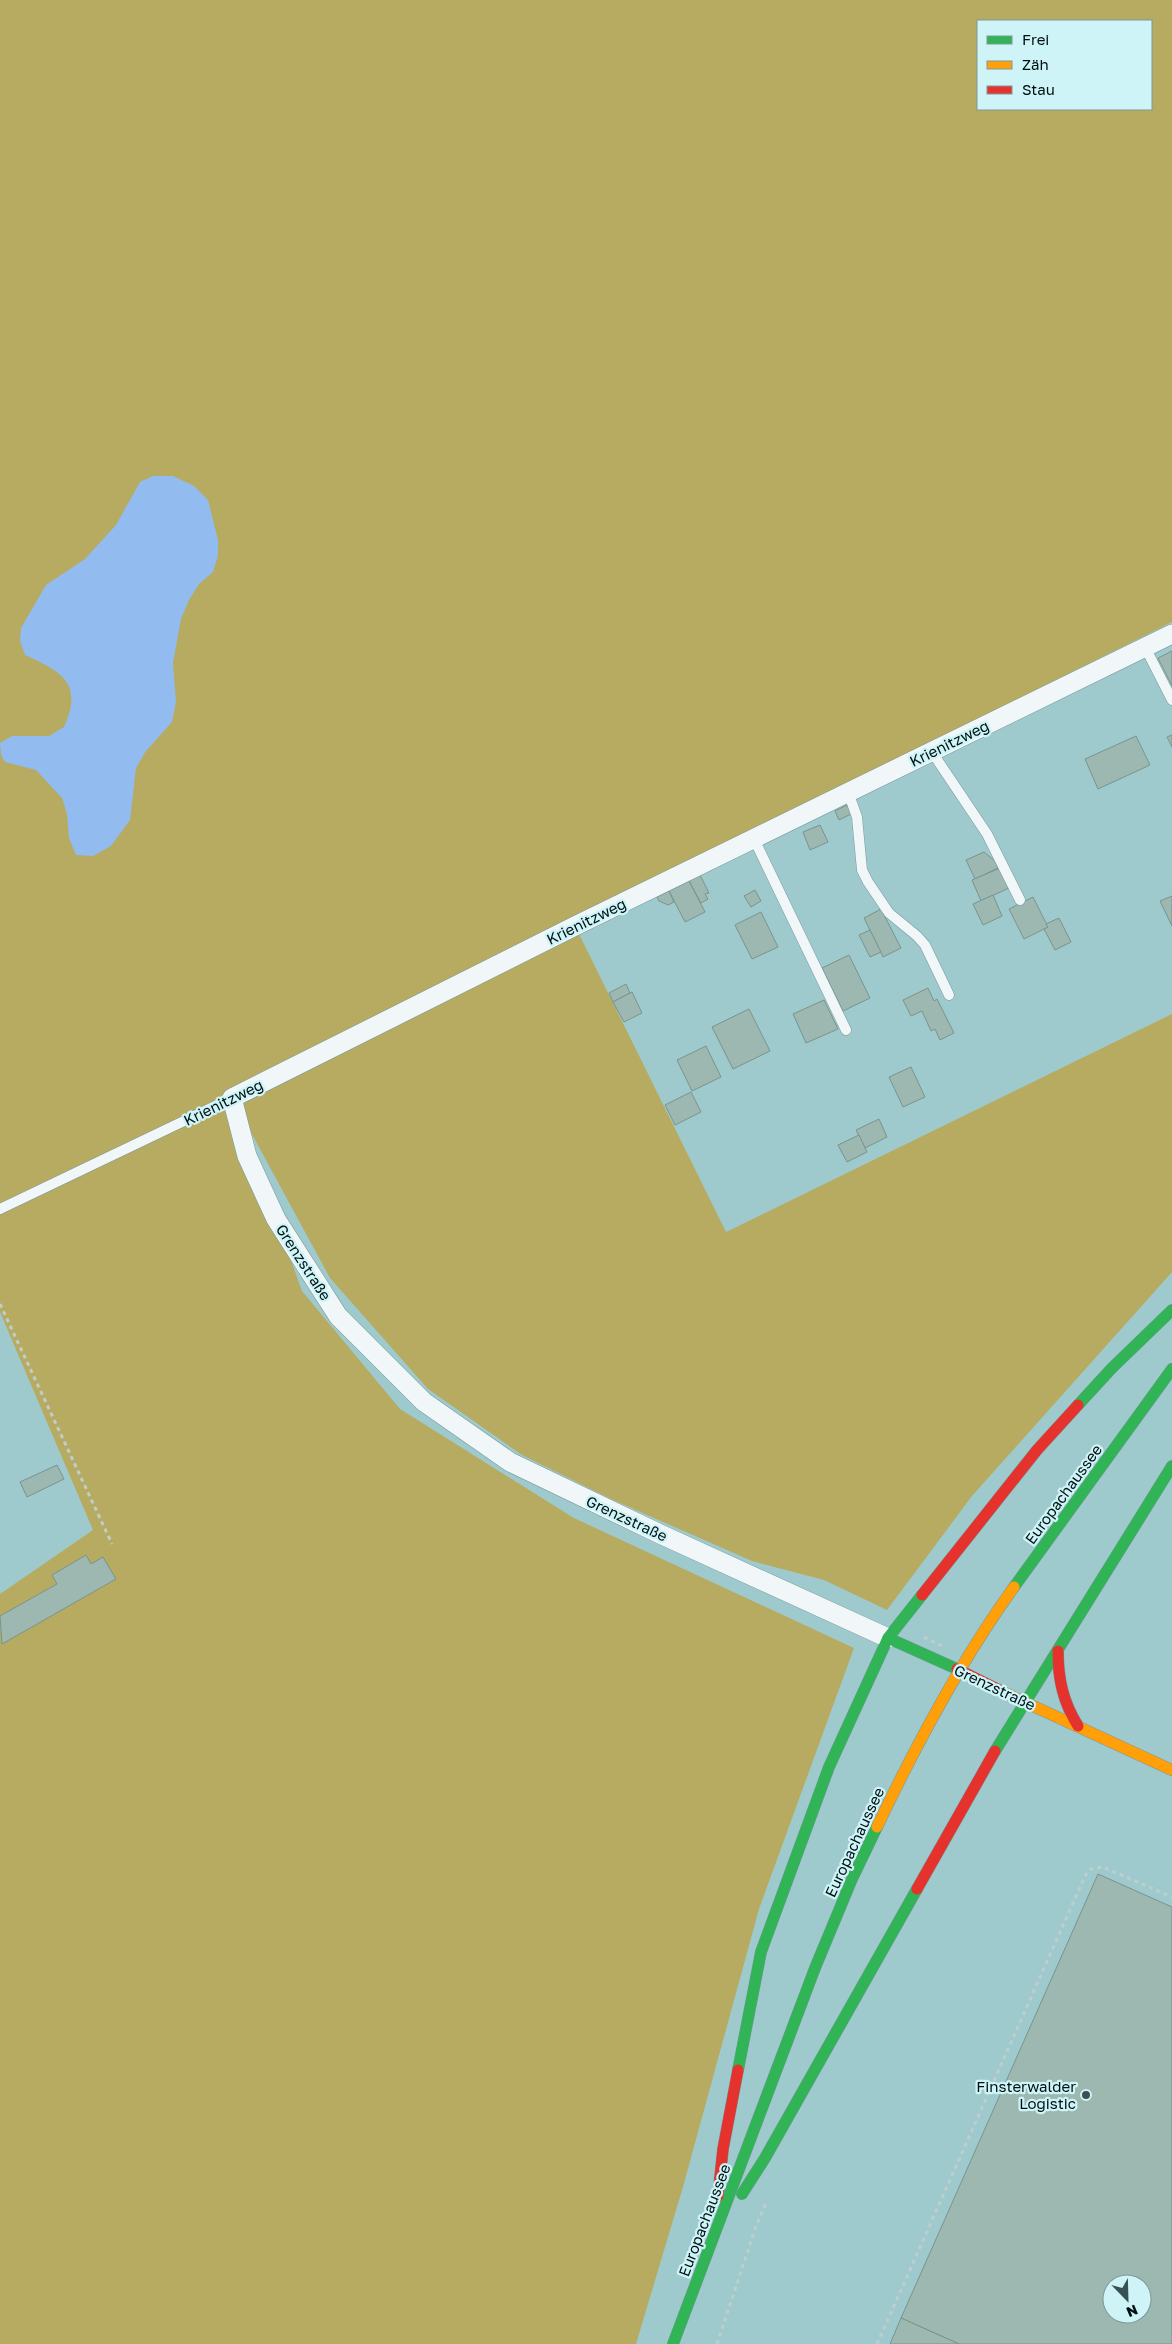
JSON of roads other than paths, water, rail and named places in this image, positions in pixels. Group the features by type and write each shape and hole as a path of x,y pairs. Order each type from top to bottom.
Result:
{"main road":[{"path":"714,2237 723,2149 761,1952 829,1767 888,1638 1037,1450 1112,1368 1172,1310"},
{"name":"Europachaussee","path":"673,2344 815,1968 852,1879 893,1793 926,1730 996,1610 1172,1369"},
{"name":"Europachaussee","path":"1151,1400 1172,1378"},
{"path":"714,2237 765,2158 1025,1702 1172,1466"},
{"name":"Grenzstraße","path":"888,1638 1172,1770"},
{"path":"1058,1651 1062,1697 1069,1713 1078,1726"}],"street":[{"name":"Krienitzweg","path":"232,1098 754,838 1172,634"},
{"name":"Grenzstraße","path":"232,1098 247,1156 276,1219 338,1316 424,1402 510,1462 660,1534 888,1638"}],"lane":[{"path":"1144,647 1172,700"},
{"path":"932,752 987,834 1020,900"},
{"path":"848,792 857,816 862,870 889,913 925,945 949,995"},
{"path":"754,838 846,1030"},
{"name":"Krienitzweg","path":"0,1209 232,1098"}],"water":[{"path":"153,476 173,476 194,486 208,500 218,540 218,555 213,572 199,584 189,600 181,619 173,663 176,702 172,722 146,751 136,768 130,820 111,846 93,856 76,855 69,838 67,814 62,798 36,770 5,762 1,755 0,743 12,736 49,736 64,727 70,712 70,689 66,681 49,667 25,655 20,641 21,628 46,585 85,559 116,525 140,482"}],"place":[{"name":"Finsterwalder Logistic","path":"1086,2095"}]}
